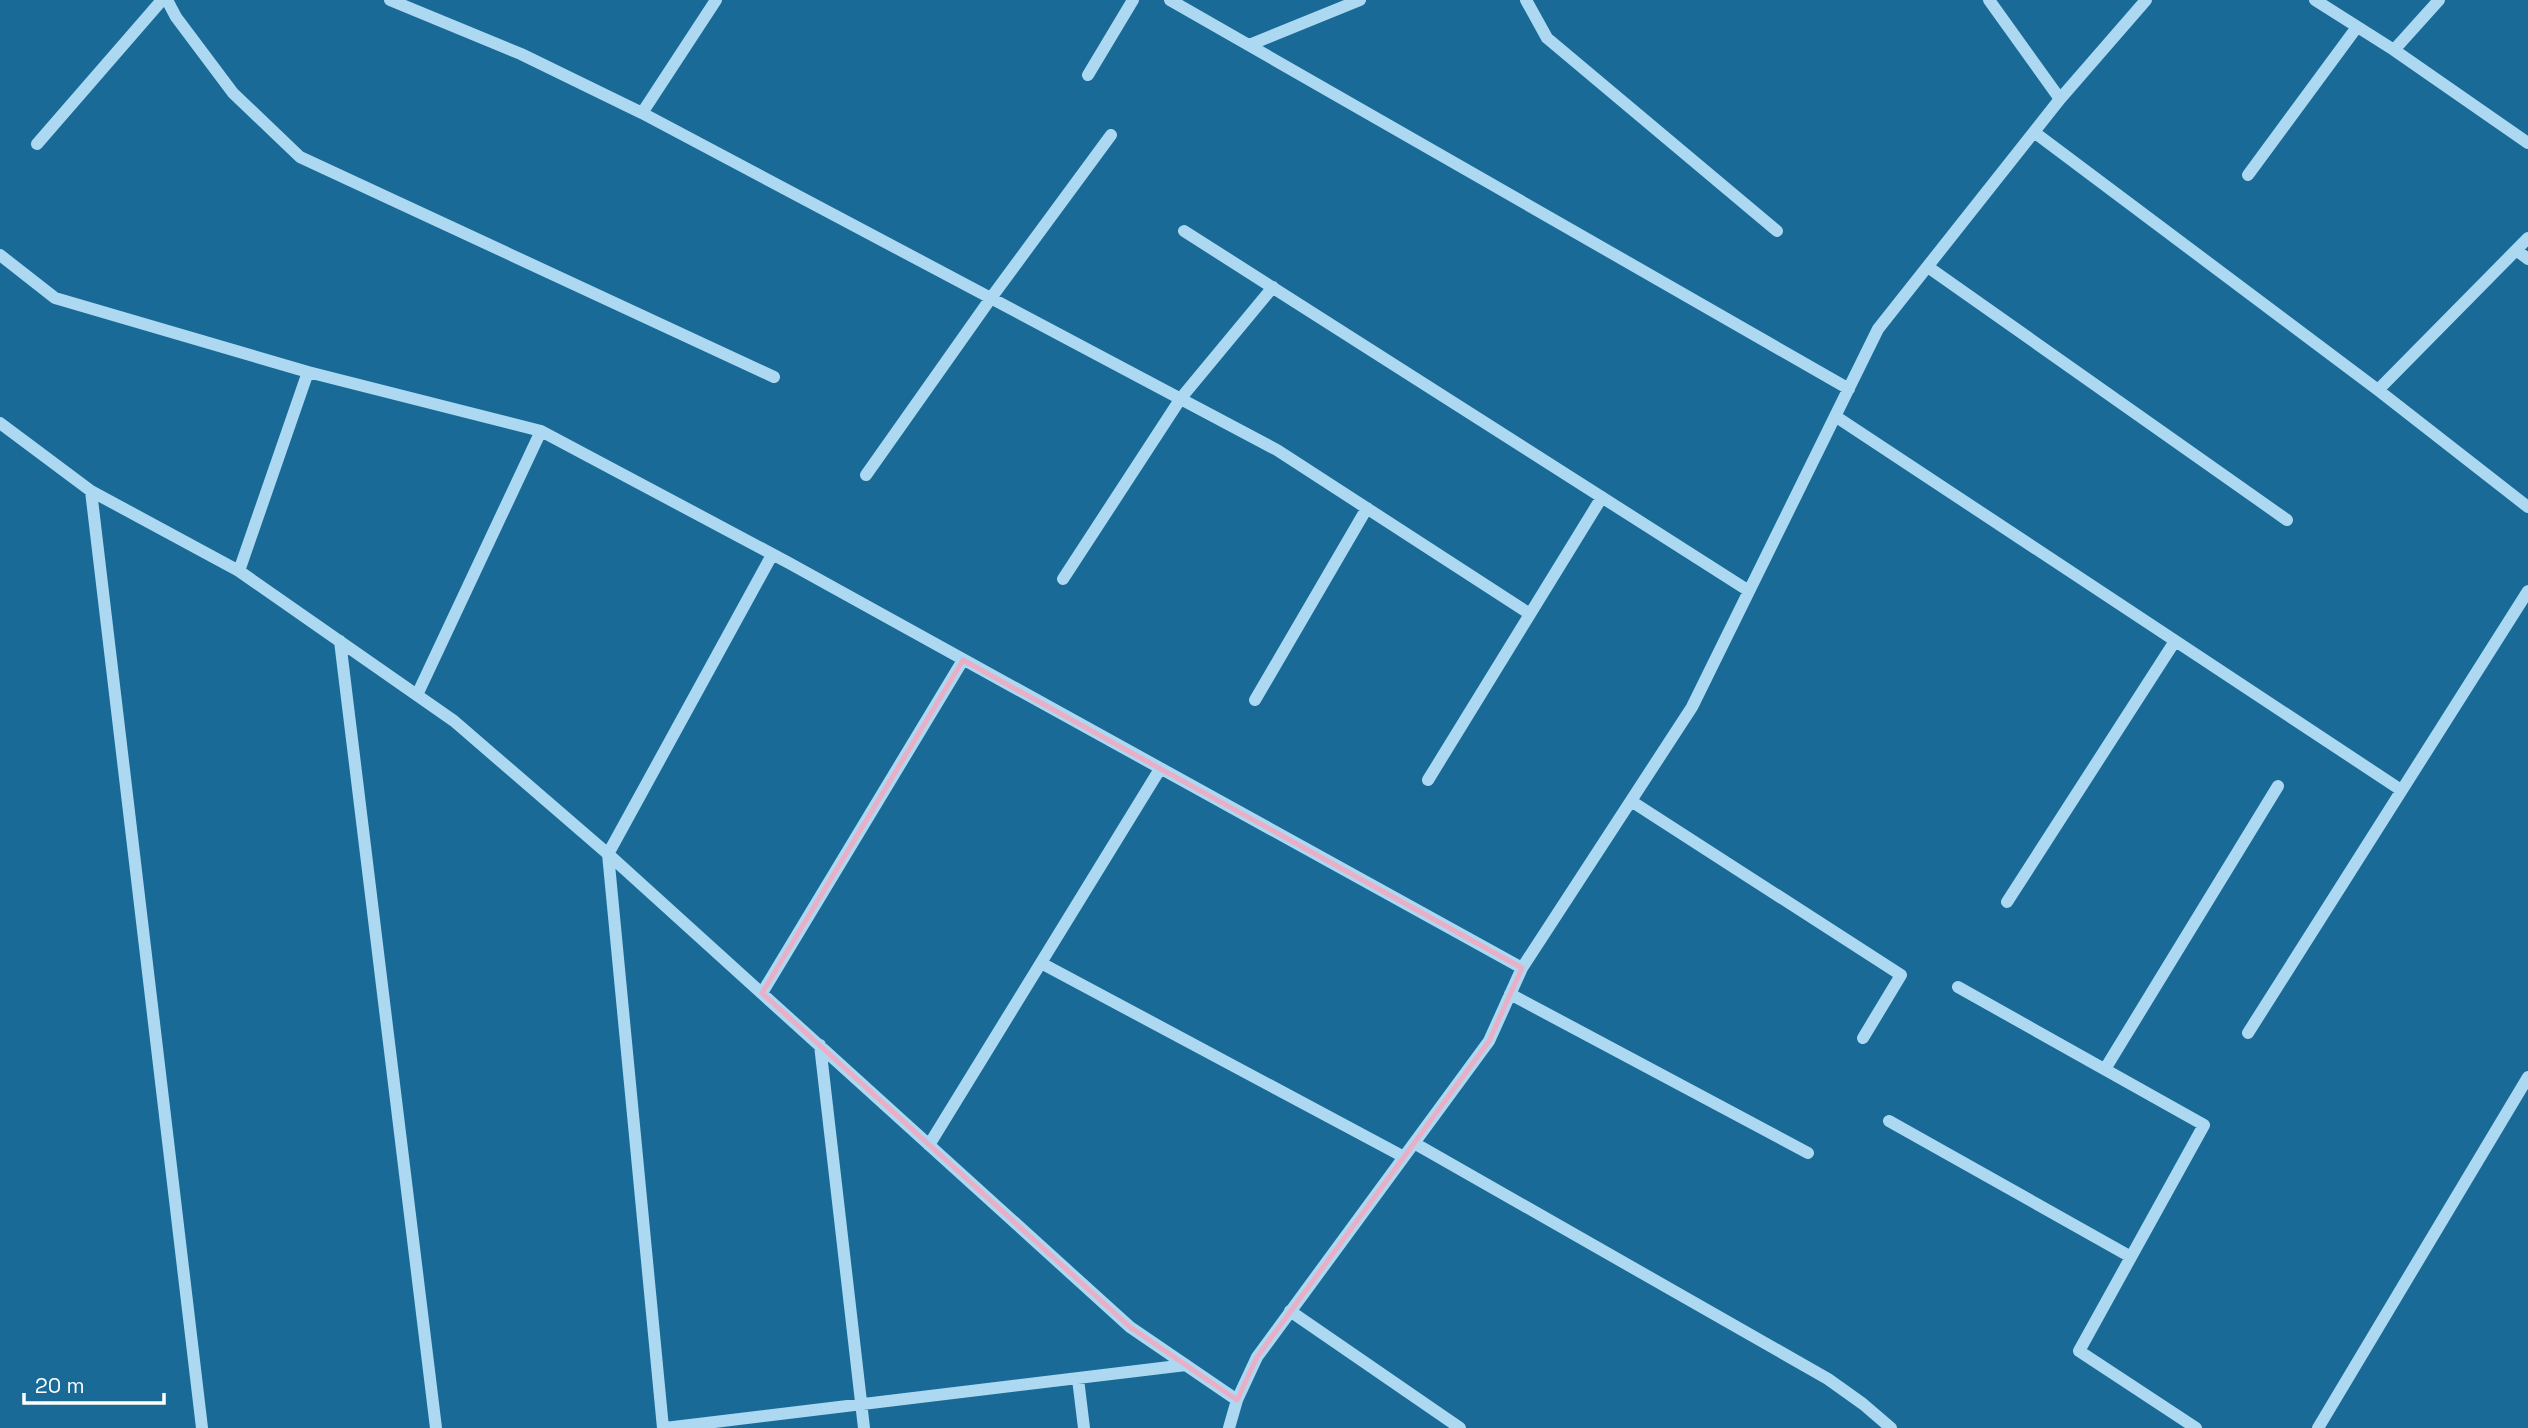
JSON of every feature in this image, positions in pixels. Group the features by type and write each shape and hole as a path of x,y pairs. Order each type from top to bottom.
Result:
{"street":[{"path":"37,144 164,0 233,93 300,157 774,377"},
{"path":"390,0 521,54 642,113 1278,450 1530,614"},
{"path":"642,113 716,0"},
{"path":"1088,75 1133,0"},
{"path":"1170,0 1849,389"},
{"path":"1248,45 1360,0"},
{"path":"1526,0 1547,38 1777,230"},
{"path":"1989,0 2060,99"},
{"path":"1229,1428 1237,1400 1257,1357 1489,1041 1522,968 1692,707 1878,329 2060,99 2146,0"},
{"path":"2315,0 2394,50 2528,143"},
{"path":"2394,50 2438,0"},
{"path":"2248,175 2357,27"},
{"path":"2034,132 2378,390 2528,507"},
{"path":"866,475 1111,135"},
{"path":"1184,231 1749,591"},
{"path":"2378,390 2528,238"},
{"path":"2516,250 2528,259"},
{"path":"0,255 55,298 308,372 541,431 772,555 1522,968"},
{"path":"1928,267 2287,520"},
{"path":"1063,579 1181,398 1273,287"},
{"path":"239,571 308,372"},
{"path":"1835,416 2401,790"},
{"path":"0,423 91,491 239,571 454,721 608,854 1130,1327 1237,1400"},
{"path":"416,695 541,431"},
{"path":"91,491 202,1428"},
{"path":"1428,780 1602,497"},
{"path":"1255,700 1367,508"},
{"path":"772,555 608,854 664,1428 1186,1365"},
{"path":"2248,1034 2528,591"},
{"path":"340,641 436,1428"},
{"path":"2007,902 2175,641"},
{"path":"762,993 962,660"},
{"path":"929,1145 1160,769"},
{"path":"2105,1069 2278,786"},
{"path":"1631,801 1901,975 1863,1038"},
{"path":"1041,963 1404,1157"},
{"path":"1958,987 2204,1125 2079,1351 2196,1428"},
{"path":"1510,994 1808,1153"},
{"path":"820,1045 864,1428"},
{"path":"2318,1428 2528,1077"},
{"path":"1889,1121 2131,1257"},
{"path":"1415,1143 1828,1379 1891,1428"},
{"path":"1290,1311 1460,1428"},
{"path":"1077,1379 1084,1428"}],"highlighted area":[{"path":"963,660 1522,968 1489,1041 1257,1357 1237,1400 1130,1327 762,993"}]}
